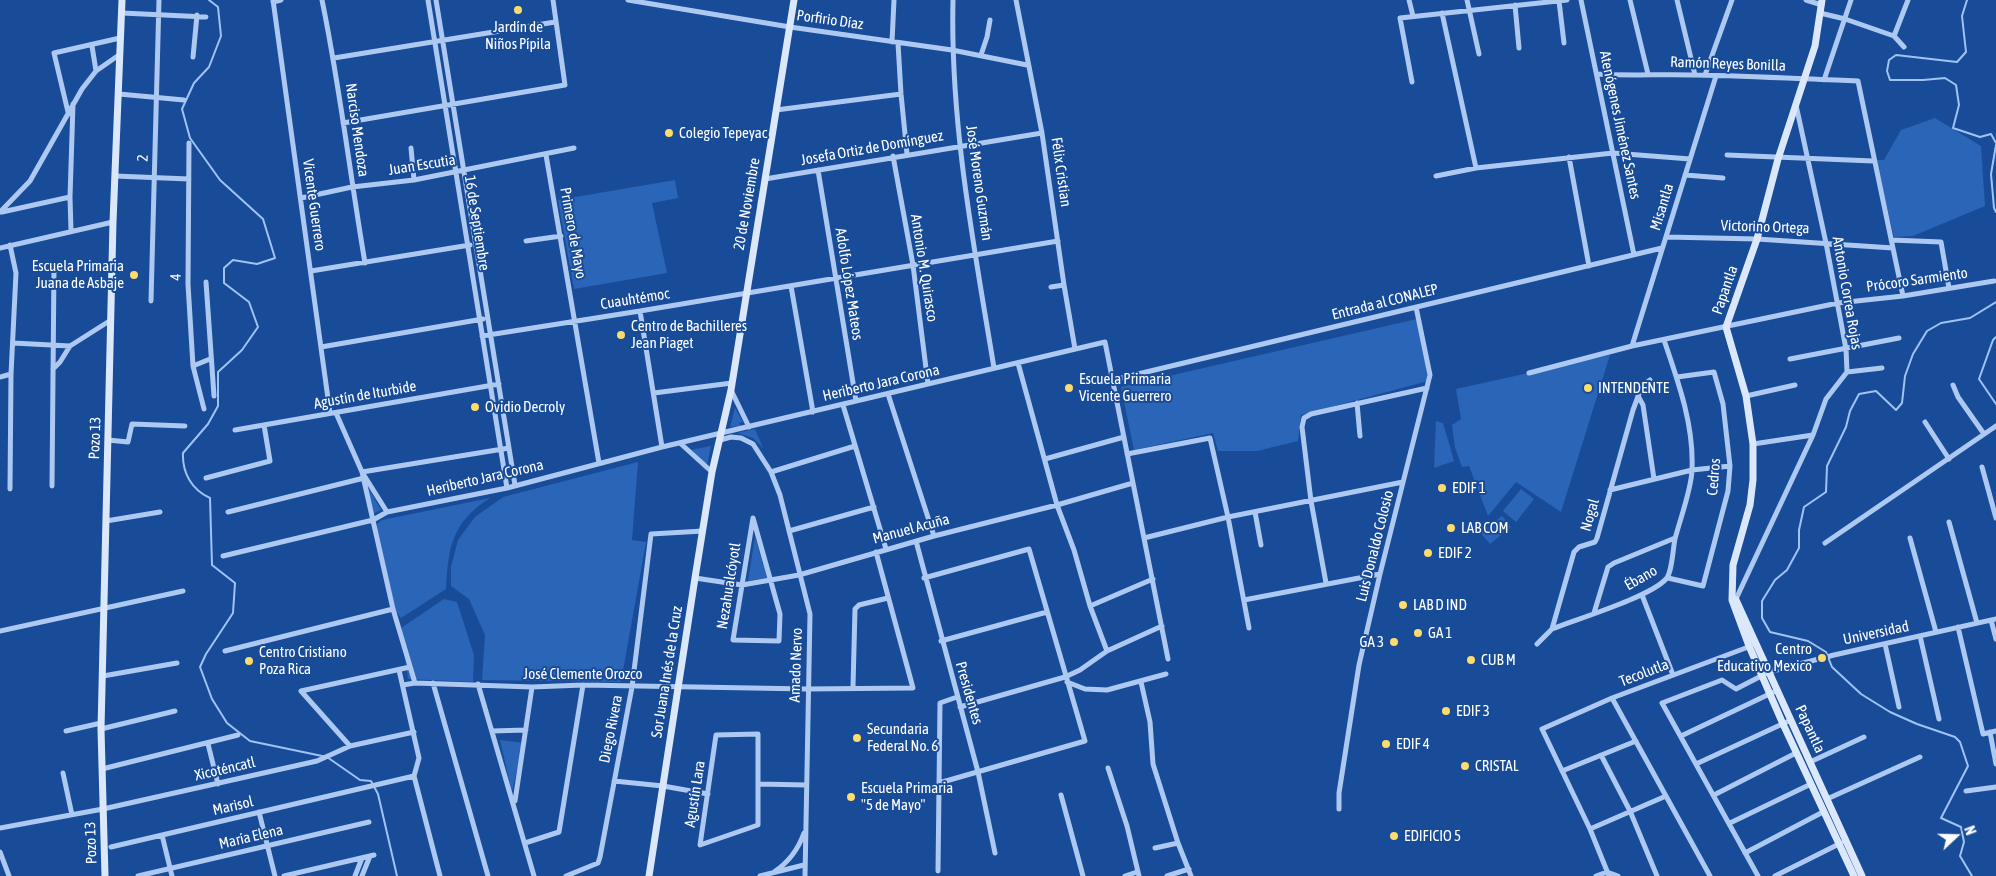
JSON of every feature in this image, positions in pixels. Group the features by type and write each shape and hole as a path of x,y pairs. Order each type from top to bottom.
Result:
{"main road":[{"name":"Pozo 13","path":"105,876 101,726 113,222 122,0"},
{"name":"20 de Noviembre","path":"720,437 731,386 794,0"},
{"name":"Papantla","path":"1822,3 1815,46 1778,159 1757,239 1726,327 1746,396 1753,444 1753,480 1750,505 1737,547 1731,576 1733,598 1753,645 1774,692 1791,720 1862,876"},
{"name":"Sor Juana Inés de la Cruz","path":"649,876 712,472 720,437"},
{"name":"Papantla","path":"1774,692 1783,724 1853,876"}],"street":[{"name":"2","path":"151,301 159,0"},
{"path":"273,1 281,0"},
{"name":"Narciso Mendoza","path":"322,0 334,58 365,263"},
{"name":"16 de Septiembre","path":"428,0 507,488"},
{"name":"16 de Septiembre","path":"436,0 515,485"},
{"path":"343,123 565,85 553,0"},
{"name":"Porfirio Díaz","path":"628,0 790,27 952,50 1027,65"},
{"path":"666,7 667,0"},
{"path":"894,0 895,43 907,154"},
{"name":"José Moreno Guzmán","path":"953,0 952,50 960,146 994,368"},
{"name":"Félix Cristian","path":"1016,0 1027,65 1042,133 1064,285 1076,349"},
{"path":"1409,0 1413,16"},
{"path":"1467,0 1479,54"},
{"path":"1412,82 1400,18 1567,0"},
{"name":"Atenógenes Jiménez Santes","path":"1581,0 1634,255"},
{"path":"1630,0 1648,74"},
{"path":"1677,0 1695,75"},
{"path":"1705,75 1732,0"},
{"path":"1806,0 1822,3"},
{"path":"1824,80 1851,0"},
{"path":"1894,36 1908,0"},
{"name":"Vicente Guerrero","path":"273,1 321,347 333,413 364,478 393,609 415,683"},
{"path":"1559,1 1564,44"},
{"path":"1515,6 1519,48"},
{"path":"122,13 196,15 206,17"},
{"path":"1442,13 1476,168"},
{"path":"1820,13 1845,19 1894,36 1904,47"},
{"path":"193,57 196,15"},
{"path":"981,55 990,20"},
{"path":"334,58 556,22"},
{"path":"68,112 54,53 92,46 120,38"},
{"path":"92,46 96,71"},
{"path":"0,212 30,181 74,102 96,71 119,55"},
{"name":"Ramón Reyes Bonilla","path":"1597,74 1633,76 1648,74 1705,75 1858,82 1873,162"},
{"name":"Misantla","path":"1632,346 1716,76"},
{"path":"119,94 184,100"},
{"path":"776,110 901,94"},
{"path":"71,231 70,197 74,102"},
{"name":"Antonio Correa Rojas","path":"1733,598 1743,584 1813,435 1826,399 1847,372 1846,349 1838,303 1796,104"},
{"name":"Josefa Ortiz de Domínguez","path":"765,179 893,156 1042,133"},
{"name":"4","path":"189,143 188,284 193,366 204,409"},
{"path":"411,148 414,180"},
{"name":"Juan Escutia","path":"301,198 352,187 414,180 464,171 574,148"},
{"path":"1436,176 1476,168 1613,153 1690,159"},
{"name":"Primero de Mayo","path":"546,155 599,463"},
{"path":"1727,155 1778,159 1873,162 1903,296"},
{"name":"Antonio M. Quirasco","path":"893,156 913,265 928,384"},
{"path":"1569,157 1589,266"},
{"name":"Adolfo López Mateos","path":"818,170 856,401"},
{"path":"1685,175 1723,178"},
{"path":"115,176 189,179"},
{"path":"0,212 70,197"},
{"path":"0,248 113,222"},
{"path":"526,241 561,236"},
{"name":"Victorino Ortega","path":"1666,237 1826,242 1893,248"},
{"name":"Cuauhtémoc","path":"482,336 1058,240"},
{"path":"1891,240 1941,242 1950,288"},
{"path":"311,271 476,244"},
{"path":"10,245 16,274 11,374 10,489"},
{"name":"Entrada al CONALEP","path":"1113,380 1662,248"},
{"path":"52,486 54,267"},
{"name":"Prócoro Sarmiento","path":"1529,373 1632,346 1838,303 1903,296 1994,281"},
{"path":"206,282 214,396"},
{"path":"1050,287 1064,285"},
{"path":"791,286 813,412"},
{"name":"Luis Donaldo Colosio","path":"1338,809 1359,665 1430,375 1416,307"},
{"path":"640,311 662,447"},
{"path":"321,347 488,318"},
{"path":"52,369 60,362 70,346 111,320"},
{"path":"1790,359 1899,338"},
{"name":"Ébano","path":"1552,629 1642,595 1668,578 1692,470 1689,425 1677,377 1664,340"},
{"name":"Heriberto Jara Corona","path":"223,556 373,520 387,512 507,488 662,447 720,437 749,427 1105,342 1113,380"},
{"path":"13,343 70,346"},
{"path":"193,366 210,359"},
{"path":"1018,363 1057,505 1074,550 1090,606 1108,651"},
{"path":"1847,372 1882,368"},
{"name":"Cedros","path":"1668,578 1703,586 1728,491 1730,466 1723,404 1714,372 1677,377"},
{"path":"0,377 11,374"},
{"path":"1113,380 1168,659"},
{"name":"Nogal","path":"1537,644 1552,629 1574,552 1579,547 1595,542 1638,396 1642,386 1650,380"},
{"name":"Agustín de Iturbide","path":"235,430 499,384"},
{"path":"1746,396 1795,385"},
{"path":"1953,385 1958,397 1984,434"},
{"path":"654,393 731,386 749,427"},
{"path":"1326,583 1311,500 1302,427 1304,418 1311,414 1427,388"},
{"path":"888,394 934,536"},
{"path":"1638,396 1644,405 1654,479"},
{"path":"1357,403 1360,436"},
{"path":"843,404 886,549"},
{"path":"1925,422 1949,459"},
{"path":"108,440 128,442 132,424 185,426"},
{"path":"206,478 270,461 264,425"},
{"path":"1825,543 1996,426"},
{"path":"1753,444 1813,435"},
{"name":"Amado Nervo","path":"720,437 741,438 752,444 771,472 789,531 810,614 807,689 805,876"},
{"path":"1045,459 1124,437"},
{"path":"1127,454 1210,438 1228,517 1249,628"},
{"path":"680,443 712,472"},
{"path":"771,472 855,446"},
{"path":"387,512 362,472 509,448"},
{"path":"1610,490 1692,470 1730,466"},
{"path":"1982,466 1996,518"},
{"path":"228,512 364,478"},
{"path":"1144,538 1228,517 1404,482"},
{"name":"Manuel Acuña","path":"695,578 742,585 799,575 886,549 1057,505 1133,483"},
{"path":"789,531 874,507"},
{"path":"106,521 160,512"},
{"path":"1255,512 1262,546"},
{"name":"Nezahualcóyotl","path":"753,518 771,580 780,614 779,641 733,640 753,518"},
{"path":"1948,522 1977,623"},
{"name":"Diego Rivera","path":"566,876 598,863 632,687 651,534 703,531"},
{"path":"1594,613 1608,567 1676,538"},
{"path":"1910,538 1936,632"},
{"name":"Presidentes","path":"916,541 924,578 978,772 995,853"},
{"path":"924,578 1029,549 1085,741 939,783"},
{"path":"853,687 855,608 859,605 888,598 876,552"},
{"path":"1244,600 1380,574"},
{"path":"1731,576 1738,583 1743,584"},
{"path":"1090,606 1153,580"},
{"path":"0,631 183,591"},
{"path":"1642,595 1673,675"},
{"name":"José Clemente Orozco","path":"403,685 432,683 532,687 583,685 807,689 853,687 913,688 888,598"},
{"path":"225,651 393,609"},
{"path":"941,641 1047,612"},
{"path":"1994,620 1996,639"},
{"name":"Universidad","path":"1681,736 1662,703 1722,680 1736,689 1766,674 1820,658 1994,620"},
{"path":"960,707 1066,679 1108,651 1162,626"},
{"path":"1958,627 1983,734 1993,731 1996,764"},
{"path":"1920,636 1939,719"},
{"path":"1885,644 1899,706"},
{"name":"Tecolutla","path":"1562,771 1542,729 1612,698 1753,645"},
{"path":"103,676 177,663"},
{"path":"350,746 301,691 410,667"},
{"path":"400,670 419,758 414,776 440,876"},
{"path":"1066,679 1085,689 1107,690 1166,674"},
{"path":"1141,682 1150,722 1153,764 1178,843 1191,876"},
{"path":"432,683 488,876"},
{"path":"478,684 534,876"},
{"path":"525,843 559,832 583,685"},
{"path":"514,804 532,687"},
{"path":"1758,876 1681,736 1774,692"},
{"path":"938,871 940,703 957,697"},
{"path":"1612,698 1710,876"},
{"path":"66,731 175,711"},
{"path":"1696,764 1791,720"},
{"path":"492,731 526,730"},
{"name":"Xicoténcatl","path":"0,828 103,809 317,762 350,746 414,732"},
{"name":"Agustín Lara","path":"758,734 758,825 700,845 708,794 716,735 758,734"},
{"path":"102,769 238,735"},
{"path":"1810,762 1864,737"},
{"path":"1608,874 1590,829 1562,771 1636,741"},
{"path":"208,744 218,784"},
{"path":"1714,795 1796,753"},
{"path":"1602,755 1630,811 1657,876"},
{"path":"1826,799 1920,757"},
{"path":"1108,768 1127,826 1138,874 1125,876"},
{"path":"63,773 72,815"},
{"name":"Marisol","path":"111,847 414,776"},
{"path":"614,781 663,786 708,794"},
{"path":"759,784 806,785"},
{"path":"1730,823 1811,784"},
{"path":"1966,791 1996,787"},
{"path":"1061,795 1083,876"},
{"path":"1590,829 1666,796"},
{"path":"259,812 275,876"},
{"path":"1745,853 1824,812"},
{"name":"María Elena","path":"138,876 369,822"},
{"path":"774,872 784,865 799,847 805,828"},
{"path":"162,835 172,876"},
{"path":"1775,876 1846,841"},
{"path":"1156,848 1178,843"},
{"path":"0,852 9,876"},
{"path":"284,876 372,856 362,876"},
{"path":"355,876 362,858"},
{"path":"760,876 804,864"},
{"path":"318,876 321,868"},
{"path":"1167,876 1189,869"},
{"path":"1596,876 1608,874 1618,876"}],"shaded area":[{"path":"1935,118 1981,146 1985,206 1913,236 1894,237 1876,160 1884,160 1901,130"},
{"path":"675,180 678,198 652,203 667,273 574,289 558,200"},
{"path":"1421,318 1428,381 1301,415 1298,441 1257,451 1218,451 1213,433 1134,450 1121,387"},
{"path":"1610,355 1561,512 1516,482 1488,516 1469,466 1462,467 1455,448 1452,425 1461,419 1456,389"},
{"path":"735,408 743,422 739,423 741,426 730,427"},
{"path":"1436,421 1443,423 1454,461 1434,468"},
{"path":"755,429 763,448 753,438 737,433"},
{"path":"711,446 707,465 691,450"},
{"path":"638,462 632,540 646,542 621,682 482,680 485,635 469,599 451,586 451,567 458,540 475,517 503,497"},
{"path":"369,489 381,510 372,514 366,490"},
{"path":"1521,489 1534,499 1516,522 1503,511"},
{"path":"490,498 467,516 454,537 448,560 446,589 401,618 396,611 377,534 377,524 382,520"},
{"path":"1502,516 1511,527 1490,544 1481,533"},
{"path":"755,537 767,578 748,581"},
{"path":"444,599 457,602 474,655 473,682 408,679 401,628"},
{"path":"500,740 523,743 512,792"}],"waterway":[{"path":"209,0 218,7 221,36 209,67 194,83 182,109 190,138 220,180 263,219 275,258 257,264 233,260 224,268 224,283 249,302 258,327 242,350 218,372 218,406 208,424 183,453 184,467 189,480 193,486 210,498 212,565 235,583 233,613 206,654 200,667 212,699 227,723 250,741 327,757 360,780 371,781 378,794 397,876"},
{"path":"1967,0 1962,16 1966,52 1957,62 1896,55 1889,60 1887,71 1890,80 1945,78 1956,85 1959,105 1953,128 1980,137 1991,134 1996,143"},
{"path":"1996,145 1991,174 1996,212"},
{"path":"1972,876 1960,856 1964,842 1961,827 1941,818 1968,766 1960,742 1955,737 1917,724 1890,712 1861,694 1832,667 1826,652 1808,641 1770,632 1762,618 1762,601 1775,580 1787,570 1799,548 1799,530 1804,507 1826,492 1827,466 1846,427 1850,411 1859,394 1876,391 1896,410 1902,403 1905,376 1913,354 1927,331 1941,323 1970,318 1996,302"},
{"path":"1996,337 1993,340 1979,379 1996,404"}],"place":[{"name":"Jardín de Niños Pípila","path":"518,10"},
{"name":"Colegio Tepeyac","path":"669,133"},
{"name":"Escuela Primaria Juana de Asbaje","path":"134,275"},
{"name":"Centro de Bachilleres Jean Piaget","path":"621,335"},
{"name":"Escuela Primaria Vicente Guerrero","path":"1069,388"},
{"name":"INTENDENTE","path":"1588,388"},
{"name":"Ovidio Decroly","path":"475,407"},
{"name":"EDIF 1","path":"1442,488"},
{"name":"LAB COM","path":"1451,528"},
{"name":"EDIF 2","path":"1428,553"},
{"name":"LAB D IND","path":"1403,605"},
{"name":"GA 1","path":"1418,633"},
{"name":"GA 3","path":"1394,642"},
{"name":"Centro Educativo Mexico","path":"1822,658"},
{"name":"CUB M","path":"1471,660"},
{"name":"Centro Cristiano Poza Rica","path":"249,661"},
{"name":"EDIF 3","path":"1446,711"},
{"name":"Secundaria Federal No. 6","path":"857,738"},
{"name":"EDIF 4","path":"1386,744"},
{"name":"CRISTAL","path":"1465,766"},
{"name":"Escuela Primaria \"5 de Mayo\"","path":"851,797"},
{"name":"EDIFICIO 5","path":"1394,836"}]}
